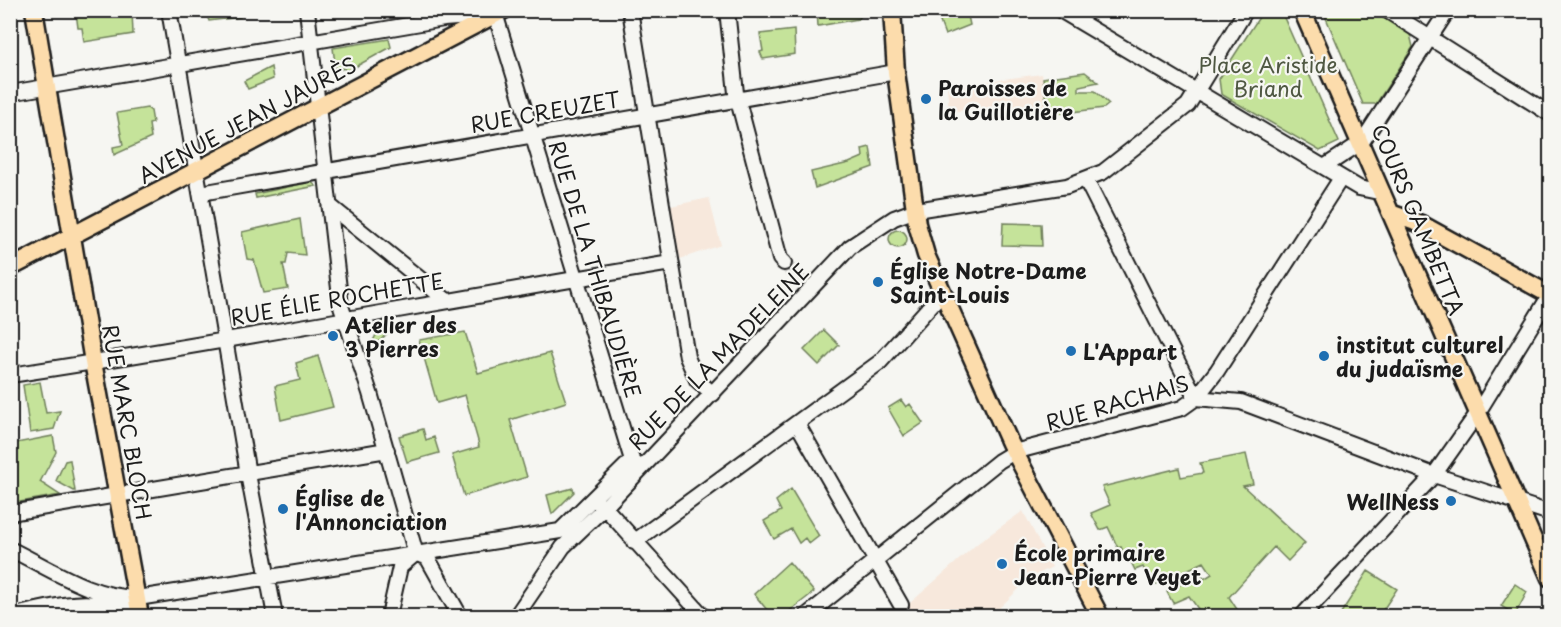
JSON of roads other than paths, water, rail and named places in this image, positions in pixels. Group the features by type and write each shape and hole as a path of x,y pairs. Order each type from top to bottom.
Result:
{"main road":[{"name":"RUE MARC BLOCH","path":"34,10 93,362 138,598 139,616"},
{"path":"892,10 896,72 921,240 941,294 1014,452 1100,616"},
{"name":"COURS GAMBETTA","path":"1302,10 1362,142 1477,414 1551,578"},
{"name":"AVENUE JEAN JAURÈS","path":"10,268 498,12"},
{"path":"1393,214 1421,224 1550,295"}],"street":[{"path":"169,10 248,474 275,616"},
{"path":"307,10 345,321 387,450 416,554"},
{"path":"630,10 687,357 697,380 713,394"},
{"path":"727,10 737,100 775,222 780,260 784,263"},
{"path":"1060,10 1341,178 1359,188 1383,193"},
{"name":"RUE DE LA MADELEINE","path":"552,533 560,531 713,394 806,286 850,247 894,218 916,210 1067,186 1103,172 1183,110 1197,92 1246,10"},
{"path":"1386,10 1551,114"},
{"path":"1324,167 1362,142 1448,10"},
{"path":"10,93 311,41 498,12"},
{"name":"RUE DE LA THIBAUDIÈRE","path":"498,12 533,134 636,464"},
{"name":"RUE CREUZET","path":"201,193 896,72"},
{"path":"1086,180 1196,398 1217,371 1341,178"},
{"path":"330,206 446,300"},
{"name":"RUE ÉLIE ROCHETTE","path":"10,375 345,321 446,300 670,263"},
{"path":"634,542 798,425 880,362 941,294"},
{"path":"1302,616 1434,474 1477,414 1550,295"},
{"name":"RUE RACHAIS","path":"806,616 999,461 1014,452 1182,408 1196,398 1241,402 1434,474 1551,513"},
{"path":"798,425 901,605"},
{"path":"10,513 387,450"},
{"name":"RUE DE LA MADELEINE","path":"516,616 563,547 605,507 636,464"},
{"path":"592,501 605,507 634,542 703,616"},
{"path":"10,549 73,581 120,598 138,598 552,533 563,547"},
{"path":"389,616 400,567 416,554"},
{"path":"416,554 427,557 460,616"},
{"path":"69,606 76,594 73,581"},
{"path":"10,610 12,616 92,602 110,604 139,616"}],"tunnel":[{"path":"784,263 801,281"}],"place":[{"name":"Paroisses de la Guillotière","path":"926,99"},
{"name":"Église Notre-Dame Saint-Louis","path":"878,282"},
{"name":"Atelier des 3 Pierres","path":"333,336"},
{"name":"L'Appart","path":"1071,351"},
{"name":"institut culturel du judaïsme","path":"1324,356"},
{"name":"WellNess","path":"1451,501"},
{"name":"Église de l'Annonciation","path":"283,509"},
{"name":"École primaire Jean-Pierre Veyet","path":"1002,564"}],"park label":[{"name":"Place Aristide Briand","path":"1268,76"}]}
